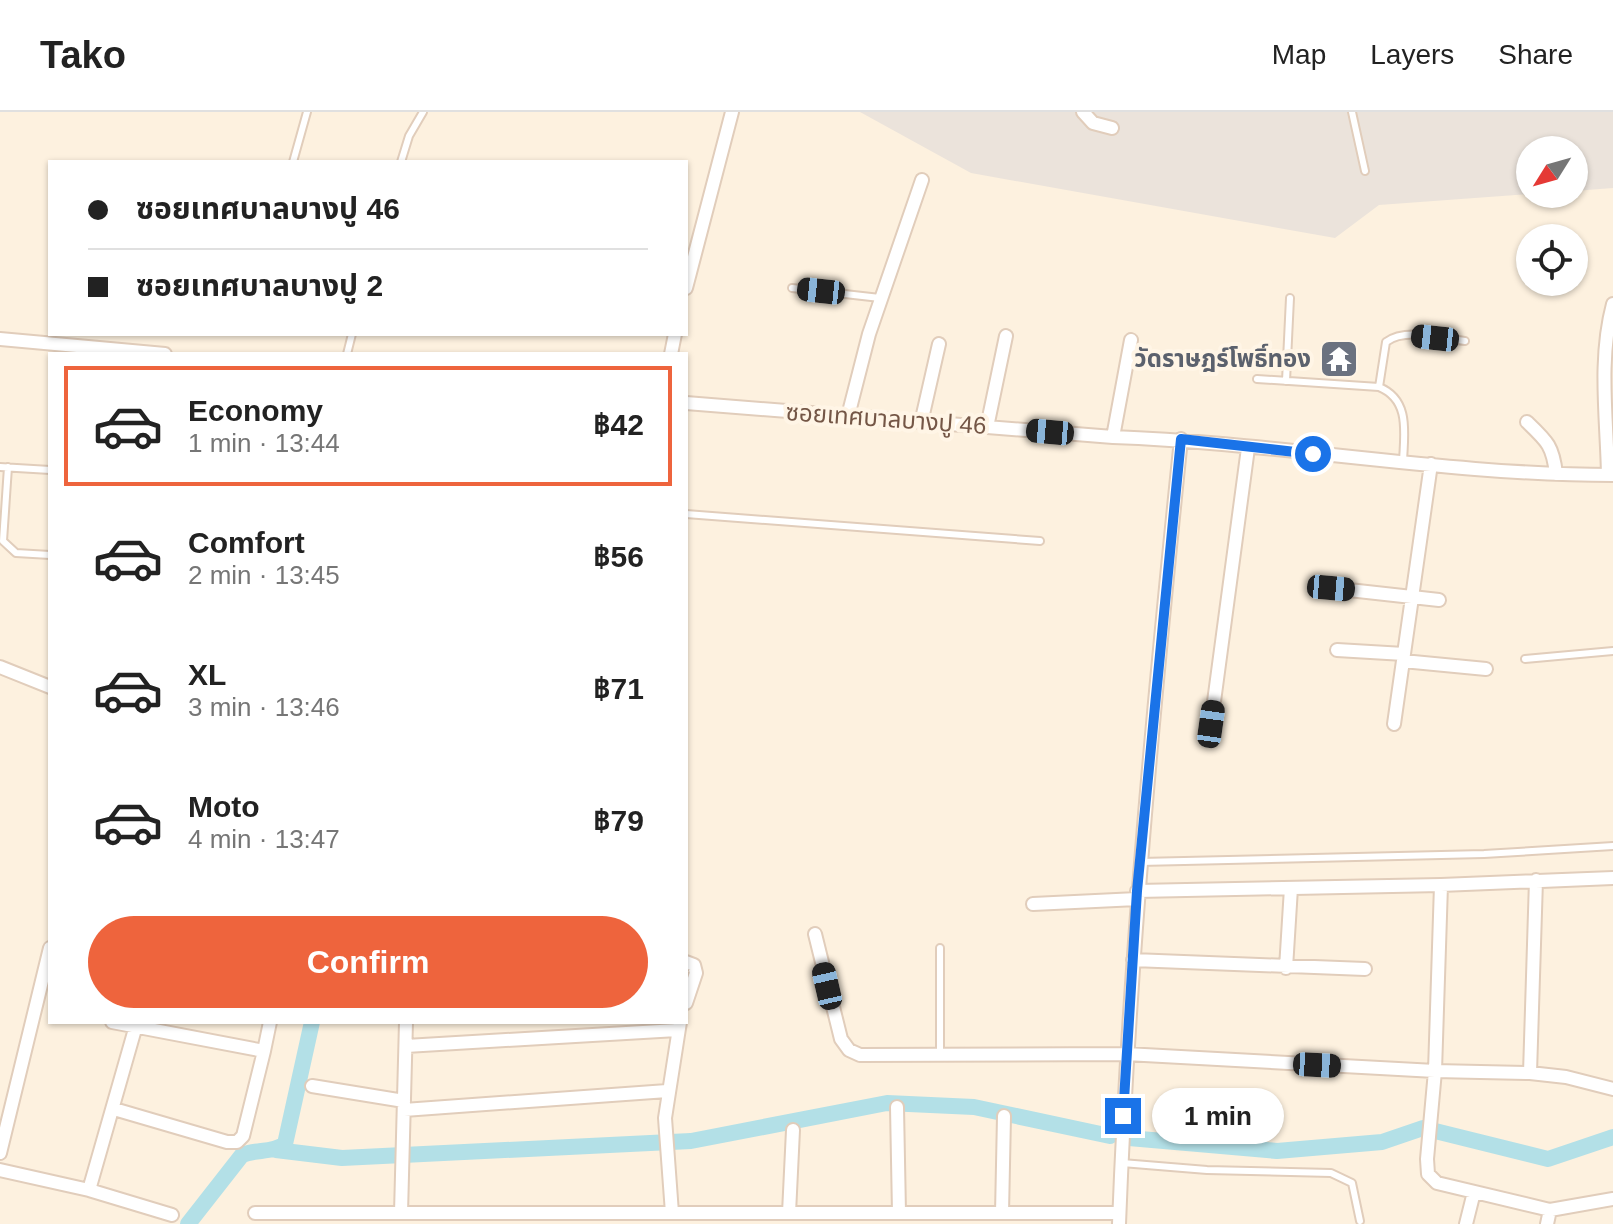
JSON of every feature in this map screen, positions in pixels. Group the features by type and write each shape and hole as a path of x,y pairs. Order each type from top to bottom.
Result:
{"street":[{"path":"688,280 732,112"},
{"path":"1083,112 1093,123 1112,128"},
{"path":"848,416 880,298 922,180"},
{"path":"1610,475 1604,360 1606,330 1613,304"},
{"path":"987,427 1006,336"},
{"path":"0,339 143,352"},
{"path":"1113,437 1131,340"},
{"path":"921,423 939,344"},
{"name":"ซอยเทศบาลบางปู 46","path":"688,403 1113,437 1181,439 1248,448 1556,474 1610,475"},
{"path":"1527,422 1548,442 1553,452 1556,474"},
{"path":"255,1213 1002,1213 1119,1218 1137,895 1181,439"},
{"path":"1211,724 1248,448"},
{"path":"1394,724 1431,464"},
{"path":"1331,588 1439,600"},
{"path":"1337,650 1486,669"},
{"path":"0,667 48,686"},
{"path":"1033,904 1137,895 1291,888 1613,878"},
{"path":"1530,1073 1536,880"},
{"path":"1441,885 1428,1174 1437,1183 1550,1210 1613,1199"},
{"path":"1286,968 1291,888"},
{"path":"815,934 841,1039 849,1050 860,1055 1126,1054 1435,1071 1530,1073 1566,1077 1613,1089"},
{"path":"1133,960 1365,969"},
{"path":"688,963 694,965 696,973 688,997"},
{"path":"0,1153 44,1006 48,967"},
{"path":"89,1190 136,1024 264,1051"},
{"path":"114,1109 227,1142 237,1142 243,1136 270,1024"},
{"path":"401,1213 406,1024"},
{"path":"406,1046 679,1026 665,1118 672,1213"},
{"path":"312,1086 404,1105 667,1091"},
{"path":"897,1107 899,1213"},
{"path":"1002,1213 1004,1116"},
{"path":"789,1213 793,1130"},
{"path":"0,1170 89,1190 172,1215"},
{"path":"1466,1224 1474,1192"},
{"path":"1547,1224 1550,1210"}],"lane":[{"path":"294,160 307,112"},
{"path":"402,160 409,136 423,112"},
{"path":"1352,112 1365,171"},
{"path":"792,288 880,298"},
{"path":"1286,381 1290,298"},
{"path":"1379,387 1386,342 1393,337 1405,335 1465,341"},
{"path":"1257,379 1379,387 1390,391 1399,403 1404,418 1403,462"},
{"path":"48,470 4,467 3,541 16,553 48,555"},
{"path":"688,514 1040,541"},
{"path":"1525,659 1613,651"},
{"path":"1140,862 1484,854 1613,846"},
{"path":"940,948 940,1055"},
{"path":"1121,1163 1207,1170 1331,1173 1352,1183 1360,1221"}],"shaded area":[{"path":"860,112 1613,112 1613,188 1588,190 1588,136 1516,136 1516,195 1379,205 1335,238 971,173"}],"waterway":[{"path":"188,1224 242,1155 285,1144 312,1024"},
{"path":"276,1150 342,1158 691,1141 887,1103 974,1107 1110,1136"},
{"path":"1129,1138 1277,1151 1382,1142 1423,1128 1548,1159 1613,1137"}],"place":[{"name":"วัดราษฎร์โพธิ์ทอง","path":"1339,359"}],"route":[{"path":"1123,1116 1137,891 1181,439 1313,454"}]}
